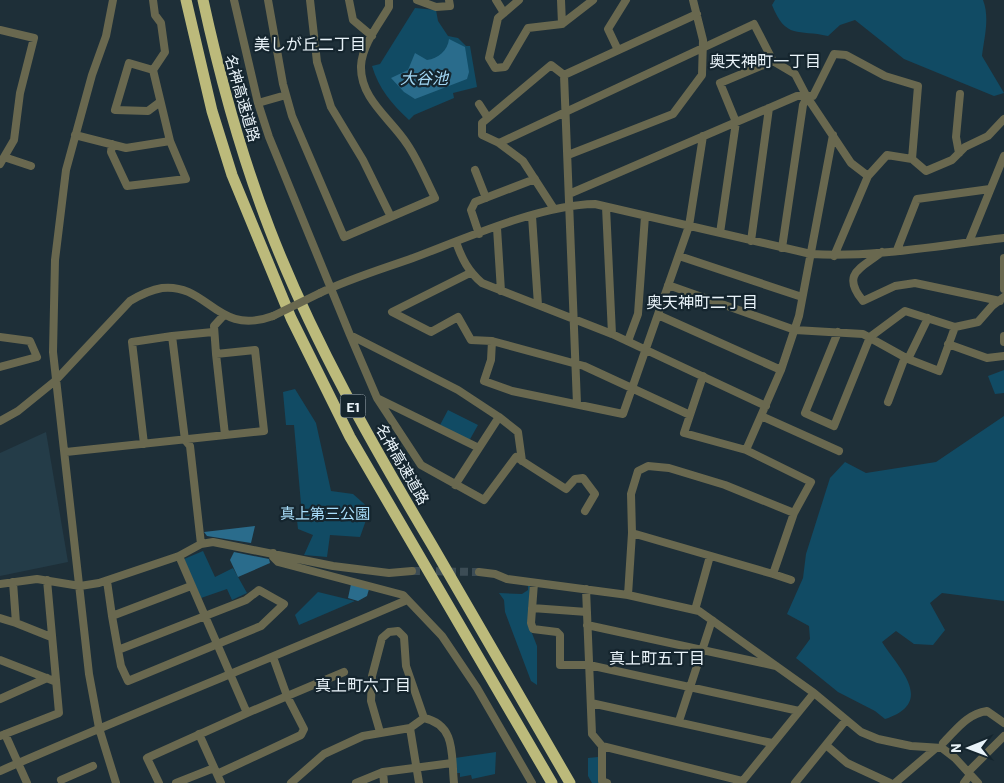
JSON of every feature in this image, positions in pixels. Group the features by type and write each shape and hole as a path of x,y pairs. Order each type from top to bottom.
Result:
{"highway":[{"path":"180,0 206,112 228,175 252,227"},
{"name":"E1","path":"186,0 212,111 252,227 291,318 350,437 552,783"},
{"name":"名神高速道路","path":"203,0 229,109 271,231 314,330 364,427 570,783"},
{"path":"210,0 234,107 271,231"}],"street":[{"path":"113,0 106,36 66,170 55,260 55,381 66,452 89,674 99,728 116,783"},
{"path":"112,144 111,152 127,186 186,179 170,141 153,70 165,52 160,23 155,15 153,0"},
{"path":"234,0 258,103 284,176 378,398 421,465 484,500 516,457 566,489 575,479 583,478 595,494 585,511"},
{"path":"268,0 286,95 292,116 344,237 435,198 408,144 377,110 365,84 361,67 364,53 389,7 389,0"},
{"path":"310,0 317,62 330,107 363,160 391,216"},
{"path":"349,0 353,20 372,36"},
{"path":"417,0 436,7 450,6 449,0"},
{"path":"496,0 504,13"},
{"path":"519,0 498,18 489,58 495,68 505,66 511,59 528,28 562,24 593,0"},
{"path":"561,0 562,24"},
{"path":"618,50 608,29 626,0"},
{"path":"568,155 673,114 702,75 703,47 693,0"},
{"path":"564,74 697,14"},
{"path":"499,143 754,24 774,61 795,74 807,97 851,163 868,176"},
{"path":"0,30 34,38 20,93 14,140 2,161 31,166"},
{"path":"569,194 797,96 813,96 834,54 846,55 885,76 918,86 912,159"},
{"path":"720,233 736,122 720,83 774,61"},
{"path":"153,70 129,63 115,110 148,111 160,102"},
{"path":"554,209 523,161 499,143 482,134 482,123 551,65 564,74"},
{"path":"564,74 577,404"},
{"path":"959,153 956,137 960,94"},
{"path":"258,103 286,95"},
{"path":"782,248 803,105 807,97"},
{"path":"478,104 488,118"},
{"path":"751,241 769,108"},
{"path":"834,256 868,176 887,155 912,159 926,171 952,160 965,147 988,136 1004,119"},
{"path":"75,135 126,148 170,141"},
{"path":"746,450 782,370 795,330 811,254 832,135"},
{"path":"492,340 491,360 484,380 512,391 623,414 689,226 703,136"},
{"path":"969,242 1004,156"},
{"path":"475,170 486,198"},
{"path":"479,234 471,210 475,202 535,179"},
{"path":"897,250 917,199 990,189"},
{"path":"0,421 18,411 55,381 130,301 148,292 163,288 178,289 204,300 224,315 241,322 256,322 273,316 330,288 479,234 554,209 569,206 596,204 782,248 811,254 834,256 1004,238"},
{"path":"606,207 612,334"},
{"path":"532,216 538,305"},
{"path":"628,341 638,314 645,216"},
{"path":"497,228 501,291"},
{"path":"456,242 462,260 470,273 482,283 612,334 766,406"},
{"path":"883,251 856,270 852,279 855,291 863,301 895,286 915,283 1002,299"},
{"path":"679,256 802,297"},
{"path":"1004,258 1004,289"},
{"path":"470,273 392,312 431,332 458,317 471,340 492,340 576,364 632,387 690,415"},
{"path":"668,285 795,330 863,334 907,358 939,371 955,327"},
{"path":"838,332 804,413 834,426 870,337 905,311 955,327 978,322 992,306 1002,299"},
{"path":"224,315 214,326 213,332 225,435"},
{"path":"658,316 782,370"},
{"path":"888,402 907,358 928,318"},
{"path":"144,444 132,342 213,332"},
{"path":"350,335 458,390 498,417 518,432 522,461"},
{"path":"172,336 185,440 190,446 201,544"},
{"path":"1004,336 1004,342"},
{"path":"0,337 30,341 37,357 0,367"},
{"path":"948,344 987,358 1004,356"},
{"path":"66,452 264,431 255,350 216,354"},
{"path":"703,376 684,433 746,450 811,482 794,513 773,574"},
{"path":"378,398 479,448"},
{"path":"761,416 839,451"},
{"path":"455,485 498,417"},
{"path":"628,595 632,533 631,494 638,470 648,466 669,468 726,485 794,513"},
{"path":"632,533 790,580"},
{"path":"0,584 37,579 80,586 107,581 179,556 201,544 213,542 332,566 389,573 412,571"},
{"path":"274,553 273,557 278,562 392,591 407,600 442,636 476,688 532,783"},
{"path":"179,556 247,713"},
{"path":"695,610 710,556"},
{"path":"479,572 495,574 506,579 628,595 695,610 778,666 814,693 860,732 878,739 911,746 940,745"},
{"path":"26,783 2,735 58,713 51,679 51,637 47,580"},
{"path":"107,581 112,616 118,650 121,666 128,681 261,626 284,604 260,590 246,600 118,650"},
{"path":"13,582 16,623"},
{"path":"534,583 531,623 533,629 557,632 560,636 560,666 589,665 799,711"},
{"path":"112,616 191,586"},
{"path":"586,588 592,734 602,746 742,782 814,693"},
{"path":"0,771 407,600"},
{"path":"532,608 587,612"},
{"path":"0,618 51,637"},
{"path":"679,722 712,620"},
{"path":"587,625 778,666"},
{"path":"380,732 371,701 372,676 382,638 388,632 398,631 404,637 406,666 424,718 440,725 450,737 454,783"},
{"path":"176,783 215,771 301,735 304,729 287,696 273,657"},
{"path":"1,661 51,679"},
{"path":"159,783 147,758 344,672"},
{"path":"0,699 51,679"},
{"path":"591,704 772,743"},
{"path":"895,783 940,745 966,719 976,713 986,711 1004,723"},
{"path":"291,783 324,754 363,736 410,728 424,718"},
{"path":"795,783 846,720"},
{"path":"410,728 419,783"},
{"path":"199,734 221,783"},
{"path":"964,783 969,773 1004,736"},
{"path":"826,744 847,763 890,783"},
{"path":"940,745 978,783"},
{"path":"602,746 602,781 607,783"},
{"path":"356,783 383,772 452,763"},
{"path":"59,782 93,766"},
{"path":"383,772 384,783"}],"shaded area":[{"path":"46,432 68,562 0,576 0,453"}],"green space":[{"path":"775,0 983,0 986,21 982,56 1004,93 994,96 904,59 855,20 840,25 828,36 794,31 782,24 777,16 772,5"},
{"path":"415,8 436,10 438,21 448,36 458,38 466,46 470,46 477,87 453,93 454,98 414,115 409,120 386,95 378,82 372,66 380,64"},
{"path":"1004,370 1004,393 995,394 988,376"},
{"name":"真上第三公園","path":"295,389 316,423 331,491 353,494 370,509 360,537 330,535 327,557 304,555 313,535 298,529 297,520 302,515 294,425 286,425 283,392"},
{"path":"448,410 478,425 469,441 440,425"},
{"path":"1004,416 1004,601 942,593 930,603 945,630 933,645 914,644 896,631 882,642 904,674 911,694 908,704 900,712 885,719 875,711 838,692 796,658 810,639 809,626 787,614 803,578 806,554 830,478 845,462 866,473 936,462"},
{"path":"203,551 215,577 233,568 247,593 232,600 227,589 201,598 184,559"},
{"path":"528,586 530,586 528,623 537,646 537,685 531,681 505,612 504,600 499,593 522,594 528,590"},
{"path":"318,592 355,601 299,625 295,615"},
{"path":"496,752 495,774 472,779 471,775 460,777 460,773 457,773 455,758"},
{"path":"598,757 601,783 592,783 588,776 588,758"}],"water":[{"name":"大谷池","path":"449,39 465,47 469,72 467,79 415,99 404,92 391,78 408,70 415,53 427,60 439,56 447,47"},
{"path":"255,526 251,543 207,536 204,532"},
{"path":"234,552 269,559 270,563 238,577 230,560"},
{"path":"351,584 369,589 367,596 358,601 348,598"}],"tunnel":[{"path":"412,571 479,572"}],"district":[{"name":"美しが丘二丁目","path":"310,43"},
{"name":"奥天神町一丁目","path":"765,60"},
{"name":"奥天神町二丁目","path":"702,301"},
{"name":"真上町五丁目","path":"657,657"},
{"name":"真上町六丁目","path":"363,684"}]}
